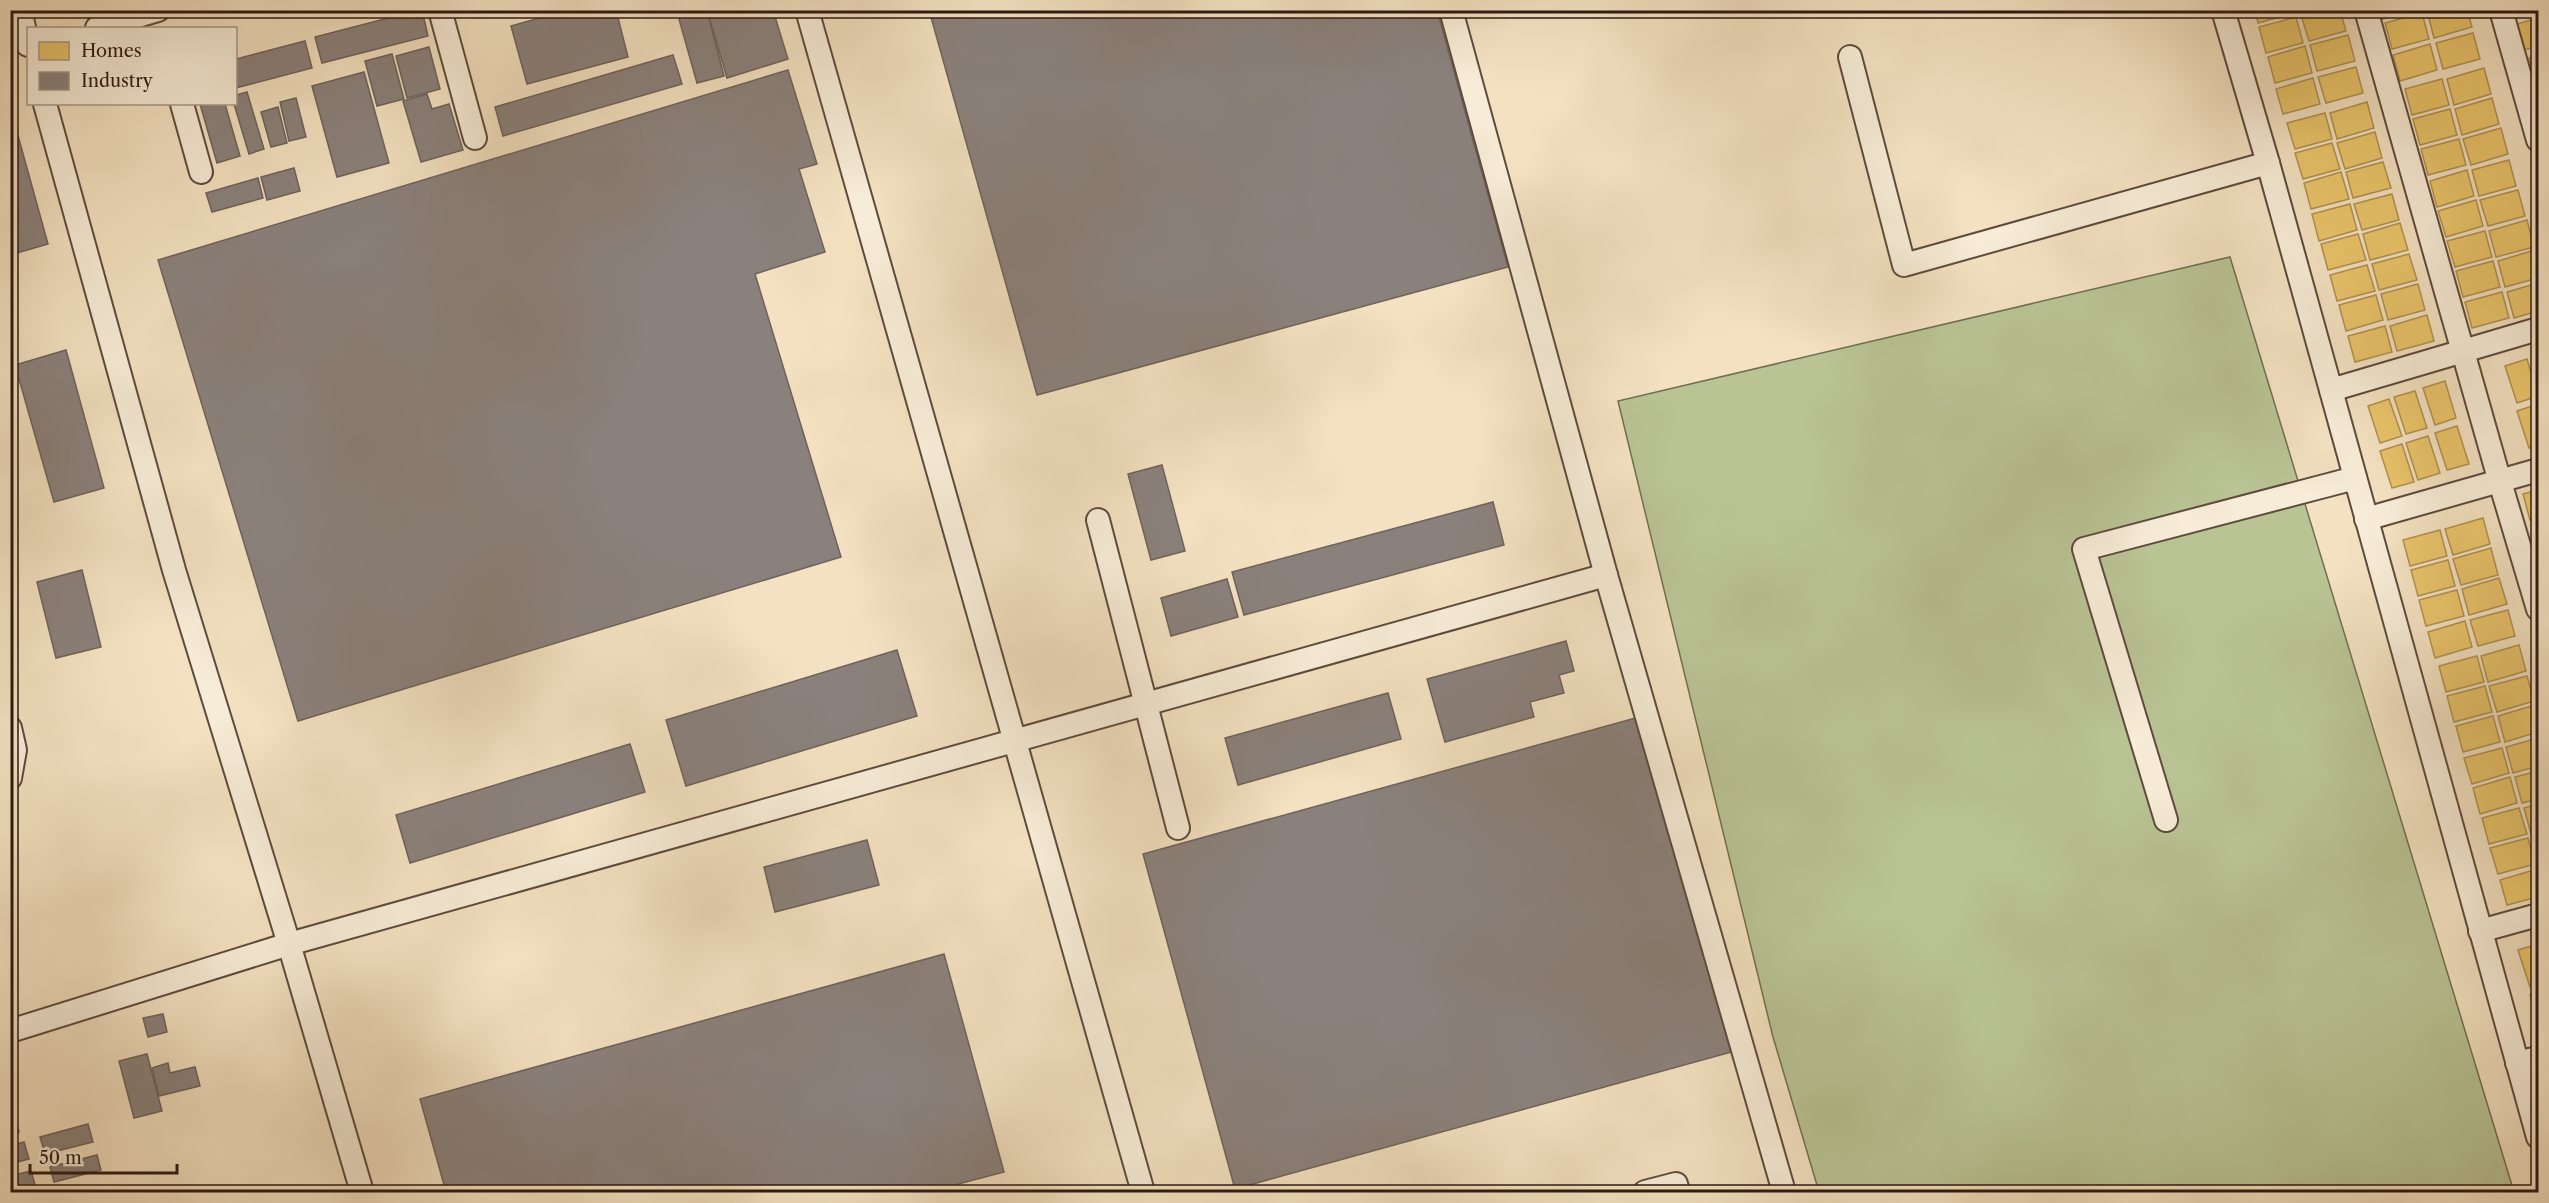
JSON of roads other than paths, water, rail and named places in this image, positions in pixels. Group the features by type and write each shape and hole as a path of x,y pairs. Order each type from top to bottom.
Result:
{"street":[{"path":"440,10 475,138"},
{"path":"807,10 1143,1192"},
{"path":"1451,10 1606,575 1784,1192"},
{"path":"2223,10 2268,163 2480,931 2528,1060 2538,1137"},
{"path":"2366,10 2538,609"},
{"path":"2501,10 2538,140"},
{"path":"101,27 157,11 161,27"},
{"path":"1850,57 1904,266 2268,163"},
{"path":"45,105 174,570 289,944 362,1192"},
{"path":"182,105 201,172"},
{"path":"2331,390 2538,329"},
{"path":"2366,519 2538,470"},
{"path":"2166,819 2084,549 2355,478"},
{"path":"1098,520 1178,828"},
{"path":"10,1031 289,944 1606,575"},
{"path":"10,728 15,750 10,778"},
{"path":"2480,931 2538,915"},
{"path":"1645,1192 1676,1184 1678,1192"}]}
